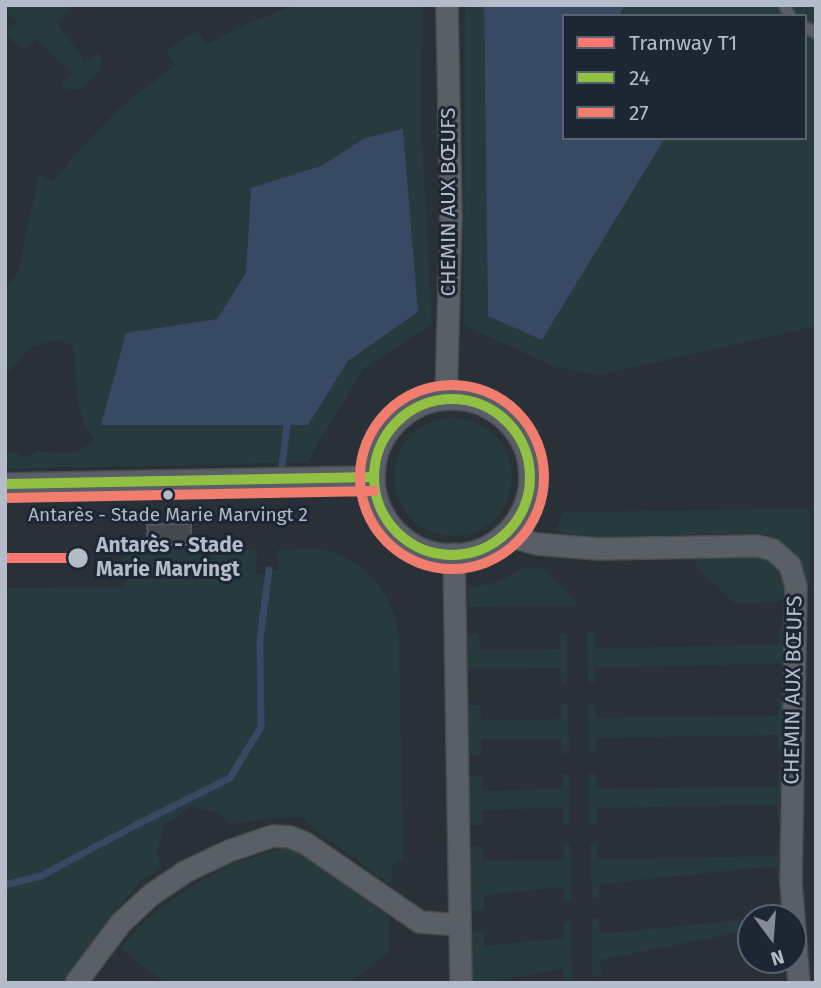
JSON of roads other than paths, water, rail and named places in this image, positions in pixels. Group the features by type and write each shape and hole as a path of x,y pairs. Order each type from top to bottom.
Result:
{"street":[{"name":"CHEMIN AUX BŒUFS","path":"446,399 451,216 447,5"},
{"path":"446,399 470,401 493,410 511,425 524,446 530,469 528,494 520,516 504,535 481,549 454,554 429,551 407,541 389,523 378,502 374,477 377,454 387,433 403,415 423,404 446,399"},
{"path":"5,484 374,477"},
{"name":"CHEMIN AUX BŒUFS","path":"504,535 537,544 598,549 758,546 773,550 789,565 796,586 791,883 799,983"},
{"path":"454,554 461,983"},
{"path":"76,983 121,923 152,895 196,867 229,851 273,836 290,837 305,843 420,922 460,925"}],"water":[{"path":"484,5 625,5 620,14 562,14 562,140 664,140 542,340 488,316"},
{"path":"403,129 418,312 348,361 308,425 101,425 126,333 217,319 246,273 251,188 323,165 365,138"}],"waterway":[{"path":"282,466 287,425"},
{"path":"5,885 41,876 230,778 261,727 260,640 269,570"}],"tram line":[{"name":"T1","path":"5,558 78,558"}],"place":[{"name":"Antarès - Stade Marie Marvingt 2","path":"168,495"},
{"name":"Antarès - Stade Marie Marvingt","path":"78,558"}]}
